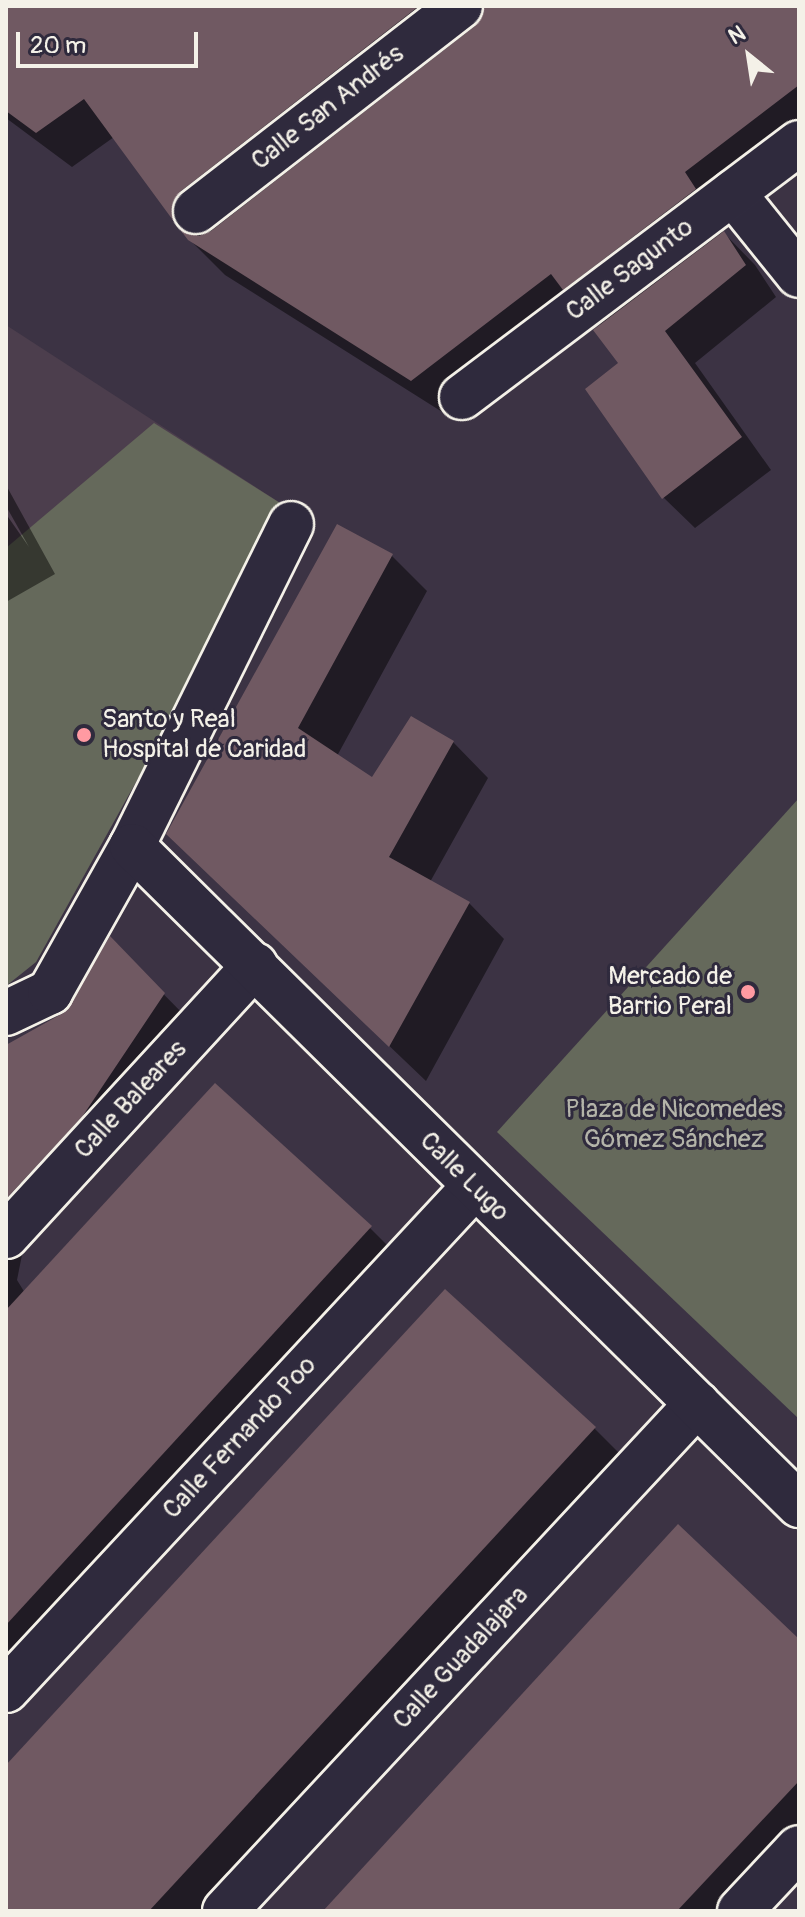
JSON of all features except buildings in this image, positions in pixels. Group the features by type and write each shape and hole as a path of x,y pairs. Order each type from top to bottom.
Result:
{"street":[{"name":"Calle San Andrés","path":"196,211 460,6"},
{"name":"Calle Sagunto","path":"462,397 799,143"},
{"path":"733,193 799,275"},
{"path":"6,1013 50,992 132,846 291,524"},
{"name":"Calle Lugo","path":"132,846 799,1505"},
{"name":"Calle Baleares","path":"6,1236 255,965"},
{"name":"Calle Fernando Poo","path":"6,1690 474,1187"},
{"name":"Calle Guadalajara","path":"225,1911 697,1404"},
{"path":"740,1911 799,1848"}],"shaded area":[{"name":"Santo y Real Hospital de Caridad","path":"6,325 288,508 36,962 6,986"}],"green space":[{"name":"Santo y Real Hospital de Caridad","path":"154,423 288,508 36,962 6,986 6,548"},
{"name":"Plaza de Nicomedes Gómez Sánchez","path":"799,798 799,1419 497,1132"}],"place":[{"name":"Santo y Real Hospital de Caridad","path":"84,735"},
{"name":"Mercado de Barrio Peral","path":"748,992"}]}
